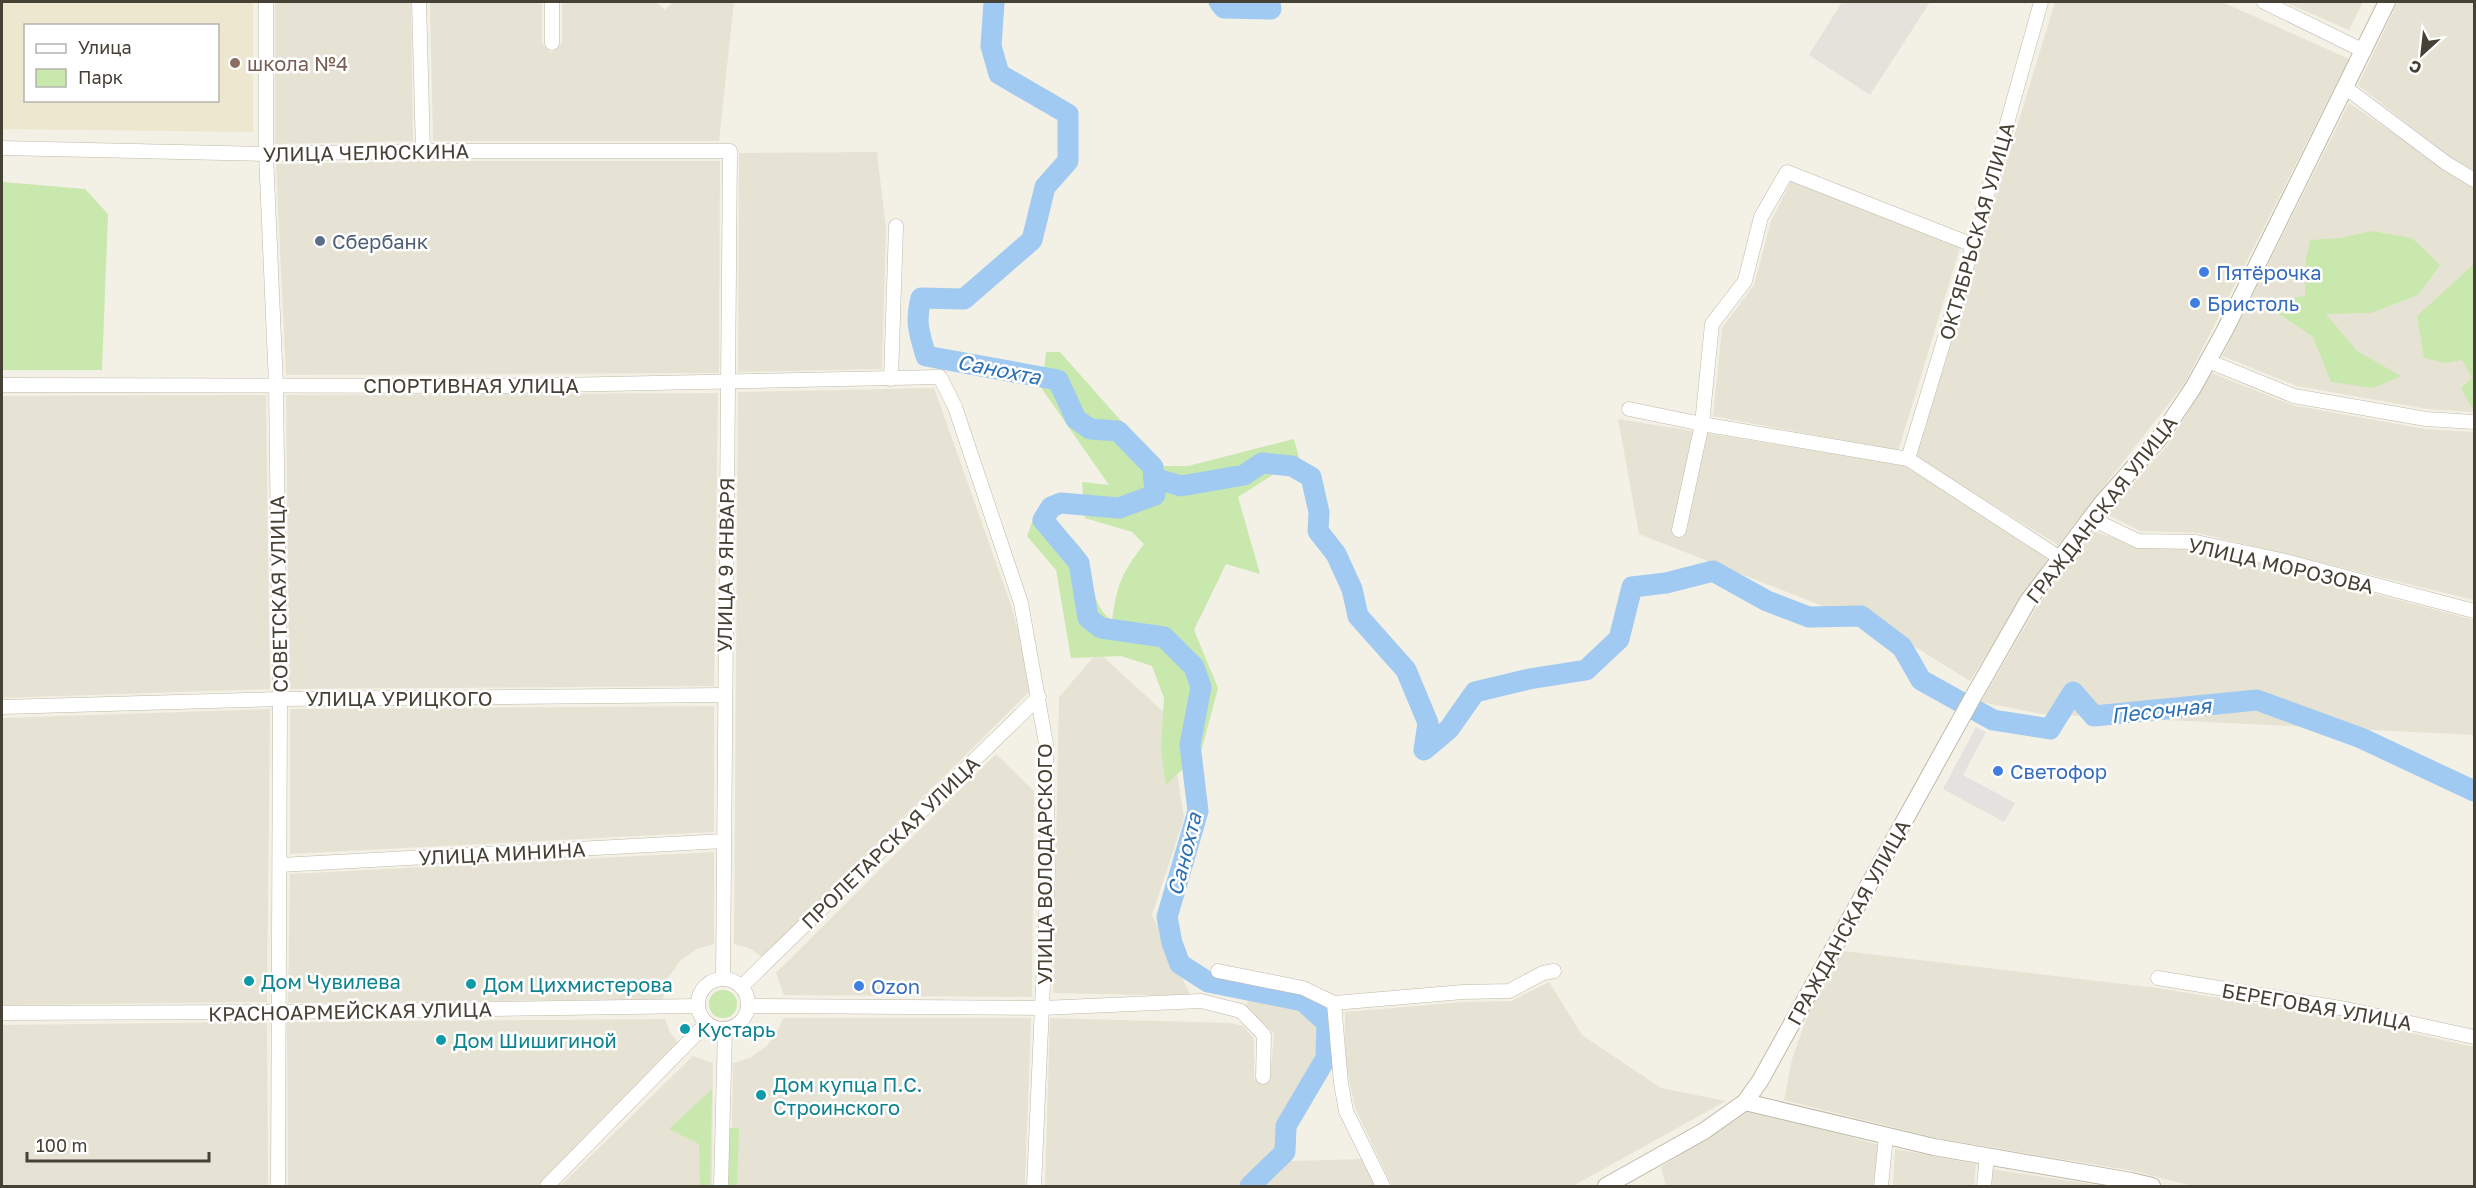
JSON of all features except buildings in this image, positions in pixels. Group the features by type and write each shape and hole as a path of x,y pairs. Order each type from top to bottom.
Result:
{"street":[{"name":"СОВЕТСКАЯ УЛИЦА","path":"266,2 266,154 276,385 280,699 278,1186"},
{"path":"419,2 423,151"},
{"path":"552,2 552,43"},
{"name":"ОКТЯБРЬСКАЯ УЛИЦА","path":"1908,459 1973,245 2041,2"},
{"path":"2264,2 2364,51"},
{"name":"ГРАЖДАНСКАЯ УЛИЦА","path":"1745,1102 1760,1081 2028,601 2090,518 2158,440 2193,388 2346,88 2387,2"},
{"path":"2346,88 2446,163 2475,180"},
{"name":"УЛИЦА ЧЕЛЮСКИНА","path":"2,148 266,154 423,151 730,151"},
{"name":"УЛИЦА 9 ЯНВАРЯ","path":"723,979 730,151"},
{"path":"1679,530 1702,424 1712,324 1745,281 1761,217 1787,172 1973,245"},
{"path":"891,379 896,226"},
{"path":"2208,361 2294,396 2426,419 2475,422"},
{"name":"СПОРТИВНАЯ УЛИЦА","path":"2,385 509,386 940,377"},
{"name":"УЛИЦА ВОЛОДАРСКОГО","path":"940,377 955,407 1021,603 1046,744 1048,849 1034,1186"},
{"path":"1629,409 1702,424 1908,459 2060,558"},
{"name":"УЛИЦА МОРОЗОВА","path":"2090,518 2138,541 2207,545 2281,560 2475,611"},
{"name":"УЛИЦА УРИЦКОГО","path":"2,707 280,699 724,695"},
{"name":"ПРОЛЕТАРСКАЯ УЛИЦА","path":"741,987 1039,697"},
{"name":"УЛИЦА МИНИНА","path":"280,865 724,841"},
{"path":"1218,971 1303,988 1334,1003 1463,992 1509,991 1543,973 1554,971"},
{"name":"БЕРЕГОВАЯ УЛИЦА","path":"2158,978 2346,1009 2475,1037"},
{"path":"723,979 733,981 741,987 748,1006 738,1024 725,1029 707,1023 701,1016 698,1006 702,991 715,981 723,979"},
{"path":"748,1006 1042,1008 1201,1001 1241,1011 1264,1035 1263,1077"},
{"path":"1334,1003 1341,1083 1346,1111 1383,1186"},
{"name":"КРАСНОАРМЕЙСКАЯ УЛИЦА","path":"2,1013 698,1006"},
{"path":"547,1186 707,1023"},
{"path":"721,1186 725,1029"},
{"path":"1606,1186 1704,1131 1745,1102 1934,1147 2152,1186"},
{"path":"1881,1186 1886,1136"},
{"path":"1984,1186 1987,1156"}],"shaded area":[{"name":"школа №4","path":"2,2 253,2 253,132 2,129"},
{"path":"275,2 411,2 413,141 275,144"},
{"path":"430,2 542,2 542,43 551,53 562,43 562,2 656,2 665,10 673,2 734,2 719,141 433,141"},
{"path":"1842,2 1930,2 1870,95 1809,55"},
{"path":"2055,2 2222,2 2349,59 2185,383 2058,545 1916,458"},
{"path":"2285,2 2363,2 2349,30"},
{"path":"2398,2 2474,2 2474,171 2450,158 2358,85"},
{"path":"2349,103 2474,185 2474,412 2427,409 2297,386 2222,356"},
{"path":"877,152 886,228 882,369 738,372 739,153"},
{"path":"423,161 720,161 719,373 286,375 276,164"},
{"path":"1793,177 1960,248 1898,451 1713,416 1722,328 1754,285 1771,221"},
{"path":"2212,373 2292,405 2425,429 2474,432 2474,600 2198,533 2140,531 2106,514 2167,446"},
{"path":"934,388 1011,605 1033,686 762,957 749,948 734,944 738,392"},
{"path":"718,393 714,686 289,689 286,395"},
{"path":"266,395 270,689 2,698 2,396"},
{"path":"1618,419 1903,465 2049,556 1970,681 1894,634 1639,534"},
{"path":"2093,531 2132,544 2202,548 2474,620 2474,735 2042,714 1981,702 2037,606"},
{"path":"1098,652 1168,716 1184,818 1152,915 1191,996 1053,993 1059,697"},
{"path":"714,706 714,832 290,854 290,709"},
{"path":"270,709 267,1002 2,1005 2,718"},
{"path":"1976,727 1986,732 1963,775 2015,803 2004,822 1943,789"},
{"path":"996,754 1034,791 1032,997 784,995 776,973"},
{"path":"714,852 714,944 697,949 680,961 668,978 663,999 288,1003 290,874"},
{"path":"1843,951 2157,988 2345,1018 2474,1047 2474,1186 2192,1186 2134,1171 1936,1138 1784,1100 1792,1059 1814,997"},
{"path":"1549,982 1582,1035 1661,1088 1726,1101 1573,1186 1392,1186 1355,1108 1345,1060 1345,1012 1463,1002 1511,1001"},
{"path":"1248,1000 1299,1010 1317,1027 1317,1055 1277,1122 1275,1147 1240,1186 1045,1186 1050,1018 1231,1023 1243,1026 1254,1039 1254,1079 1270,1080 1274,1033 1246,1009"},
{"path":"783,1018 1031,1018 1025,1186 731,1186 733,1063 750,1058 767,1046"},
{"path":"665,1019 678,1043 538,1186 288,1186 287,1022"},
{"path":"267,1022 268,1186 2,1186 2,1025"},
{"path":"693,1056 713,1063 712,1186 560,1186"},
{"path":"1750,1108 1879,1145 1875,1186 1666,1186 1661,1167"},
{"path":"1895,1149 1976,1164 1974,1186 1893,1186"},
{"path":"1363,1159 1376,1186 1264,1186 1289,1161"},
{"path":"1991,1169 2104,1186 1988,1186"}],"green space":[{"path":"3,182 85,189 108,214 102,370 2,370"},
{"path":"2371,231 2412,238 2440,265 2418,295 2371,313 2326,314 2357,351 2401,376 2373,388 2331,382 2313,337 2272,309 2285,299 2305,296 2306,259 2310,240 2341,238"},
{"path":"2474,264 2474,407 2472,408 2461,388 2472,378 2462,360 2445,363 2424,358 2417,316"},
{"path":"1046,352 1060,352 1161,466 1188,466 1294,439 1299,458 1238,497 1260,574 1226,564 1194,630 1218,688 1201,752 1166,785 1161,751 1164,698 1152,666 1121,656 1071,658 1056,570 1027,536 1036,512 1073,539 1087,559 1094,593 1100,607 1112,621 1121,580 1144,544 1132,532 1085,518 1082,482 1109,485 1042,389"},
{"path":"723,990 733,994 737,1004 733,1014 723,1018 713,1014 709,1004 713,994"},
{"path":"712,1089 710,1186 700,1186 699,1144 669,1129"},
{"path":"729,1128 739,1128 737,1186 728,1186"}],"waterway":[{"name":"Санохта","path":"994,2 991,46 999,74 1068,114 1068,161 1045,187 1032,240 964,299 921,298 918,314 920,334 926,356 1058,380 1076,419 1090,429 1118,431 1153,467 1155,495 1119,508 1061,503 1051,507 1043,520 1079,563 1088,618 1101,628 1164,637 1194,667 1201,687 1190,745 1198,811 1167,917 1172,943 1180,964 1208,982 1303,1001 1327,1023 1326,1058 1286,1126 1285,1152 1250,1186"},
{"name":"Санохта","path":"1219,2 1224,8 1271,9 1270,2"},
{"name":"Песочная","path":"1154,478 1181,486 1244,475 1262,463 1292,466 1311,477 1319,512 1318,531 1336,554 1352,589 1358,616 1406,670 1428,723 1424,750 1449,729 1475,692 1529,679 1586,670 1619,639 1632,587 1666,583 1713,571 1767,601 1809,617 1861,616 1902,647 1921,680 1993,720 2050,729 2073,692 2094,716 2257,700 2361,738 2474,791"}],"place":[{"name":"школа №4","path":"235,63"},
{"name":"Сбербанк","path":"320,241"},
{"name":"Пятёрочка","path":"2204,272"},
{"name":"Бристоль","path":"2195,303"},
{"name":"Светофор","path":"1998,771"},
{"name":"Дом Чувилева","path":"249,981"},
{"name":"Дом Цихмистерова","path":"471,984"},
{"name":"Ozon","path":"859,986"},
{"name":"Кустарь","path":"685,1029"},
{"name":"Дом Шишигиной","path":"441,1040"},
{"name":"Дом купца П.С. Строинского","path":"761,1095"}]}
